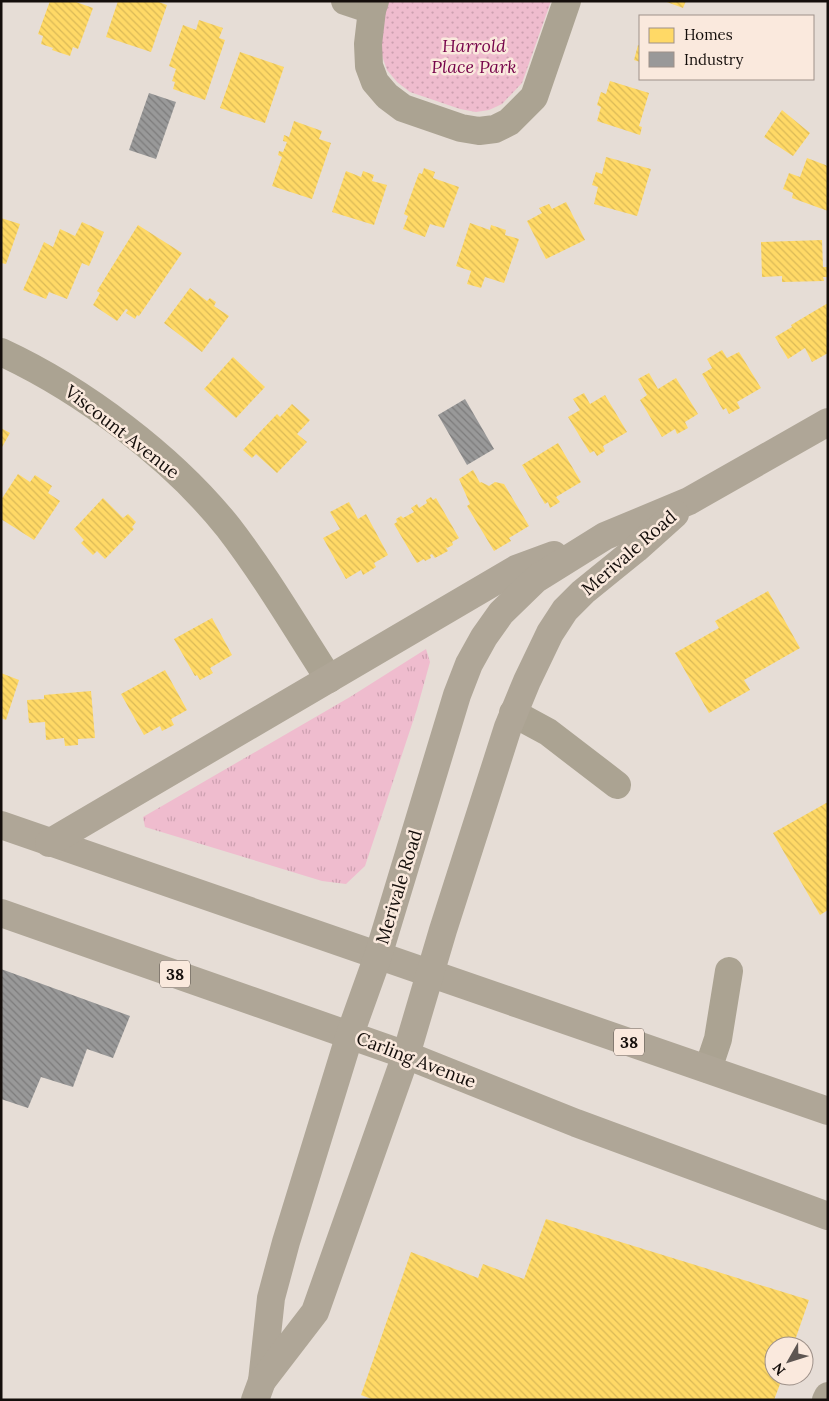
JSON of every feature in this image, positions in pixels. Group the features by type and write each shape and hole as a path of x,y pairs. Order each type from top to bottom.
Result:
{"main road":[{"name":"Merivale Road","path":"259,1390 271,1298 286,1242 350,1034 378,956 457,695 469,664 484,637 501,613 536,579 605,536 689,501 828,422"},
{"name":"Merivale Road","path":"259,1390 315,1312 406,1055 446,921 514,713 550,633 565,610 583,592 636,549 689,501"},
{"path":"49,842 516,569 605,536"},
{"name":"38","path":"1,825 828,1111"},
{"name":"Carling Avenue","path":"1,913 350,1034 576,1123 828,1216"}],"street":[{"path":"345,1 374,6 368,44 369,66 375,82 387,96 403,108 461,128 480,131 510,122 534,97 568,1"},
{"name":"Viscount Avenue","path":"1,352 62,385 107,415 156,454 194,488 228,527 259,570 329,679"},
{"path":"514,713 548,732 617,785"},
{"path":"708,1069 718,1039 730,971"},
{"path":"826,1400 828,1396"}],"green space":[{"name":"Harrold Place Park","path":"363,1 551,1 522,83 502,104 489,110 476,112 460,109 410,92 397,82 387,70"},
{"path":"426,649 430,662 417,709 365,866 346,884 322,881 145,827 143,817 350,697"}],"building: Homes":[{"path":"50,1 73,1 93,8 78,49 73,47 70,56 41,44 43,36 38,34"},
{"path":"118,1 156,1 167,5 151,52 106,37"},
{"path":"664,1 686,1 683,8"},
{"path":"199,20 223,28 219,38 225,40 205,100 173,89 175,82 172,81 176,69 169,66 183,25 196,30"},
{"path":"638,45 639,62 634,60"},
{"path":"240,52 284,67 265,123 220,108"},
{"path":"610,81 649,93 639,126 642,127 640,135 597,121 601,107 597,105 601,92 606,94"},
{"path":"782,110 810,133 793,156 764,137"},
{"path":"294,121 322,131 319,139 331,143 312,199 272,186 282,157 278,155 279,151 283,152 287,142 283,141 284,135 289,137"},
{"path":"606,157 651,169 637,216 594,204 598,187 592,185 596,172 602,174"},
{"path":"807,158 828,166 828,211 792,198 793,193 783,189 789,173 800,177"},
{"path":"424,168 435,172 433,178 459,187 444,228 430,224 425,237 403,229 408,216 404,214 419,173 422,174"},
{"path":"346,171 361,177 363,171 374,175 372,181 387,185 374,225 332,212"},
{"path":"566,202 585,240 546,259 527,221 542,213 539,208 549,204 552,209"},
{"path":"1,218 20,224 6,264 1,263"},
{"path":"82,222 104,232 89,266 82,263 67,299 49,292 46,299 23,290 44,242 53,247 60,229 75,236"},
{"path":"470,223 490,230 491,225 506,230 505,235 519,239 504,283 485,277 481,288 467,284 471,271 456,266"},
{"path":"138,225 182,253 139,316 137,315 135,319 126,313 128,310 126,309 117,321 93,305 100,293 97,291"},
{"path":"822,240 823,267 828,267 828,277 823,277 824,281 782,282 782,276 762,277 761,242"},
{"path":"190,288 207,301 210,298 216,302 214,306 229,316 202,352 164,323"},
{"path":"828,303 828,353 812,362 805,348 788,359 775,337"},
{"path":"722,350 727,358 739,352 761,388 737,402 740,408 729,414 726,408 723,410 702,374 712,368 707,359"},
{"path":"233,357 265,387 236,418 204,389"},
{"path":"649,373 658,389 676,378 698,414 685,422 688,428 677,434 675,429 662,437 640,400 647,395 638,379"},
{"path":"584,393 590,404 605,395 627,432 603,446 605,451 597,456 594,451 590,453 568,417 580,410 573,399"},
{"path":"292,404 310,420 297,434 307,442 277,473 256,454 252,458 243,450 277,414 280,417"},
{"path":"1,428 10,433 1,449"},
{"path":"558,443 581,482 556,497 560,502 550,508 548,502 545,504 522,465"},
{"path":"473,470 480,483 489,486 495,482 504,484 529,526 509,538 511,541 494,551 467,506 470,504 459,479"},
{"path":"18,474 30,482 35,475 52,486 48,493 60,501 34,540 1,519 1,500"},
{"path":"431,497 433,500 436,498 459,538 452,542 453,545 447,548 445,546 448,551 435,558 432,554 430,555 431,558 417,563 394,524 397,522 396,519 401,516 403,518 414,512 411,508 417,504 419,508 427,503 426,500"},
{"path":"103,498 123,518 128,514 136,522 132,527 134,529 105,559 97,551 93,555 81,543 84,540 74,529"},
{"path":"349,502 358,519 366,514 388,555 374,563 376,567 363,575 361,570 346,579 323,538 340,529 330,512"},
{"path":"768,591 800,648 744,680 750,690 709,713 675,653 719,628 715,621"},
{"path":"212,618 232,655 210,668 213,673 200,680 197,675 195,676 174,639"},
{"path":"165,670 187,710 171,719 174,725 162,731 160,726 144,735 121,694"},
{"path":"1,673 19,680 6,720 1,718"},
{"path":"91,691 95,738 78,739 78,745 65,746 64,738 46,740 45,722 29,723 27,700 44,699 44,695"},
{"path":"828,802 828,910 820,915 773,833"},
{"path":"546,1219 809,1300 796,1336 764,1336 764,1386 779,1386 774,1400 374,1400 361,1395 411,1252 478,1278 483,1264 524,1279"}],"building: Industry":[{"path":"149,93 176,102 156,159 129,150"},
{"path":"465,399 494,449 467,465 438,415"},
{"path":"1,969 130,1016 113,1058 87,1049 73,1087 41,1077 28,1108 1,1099"}]}
